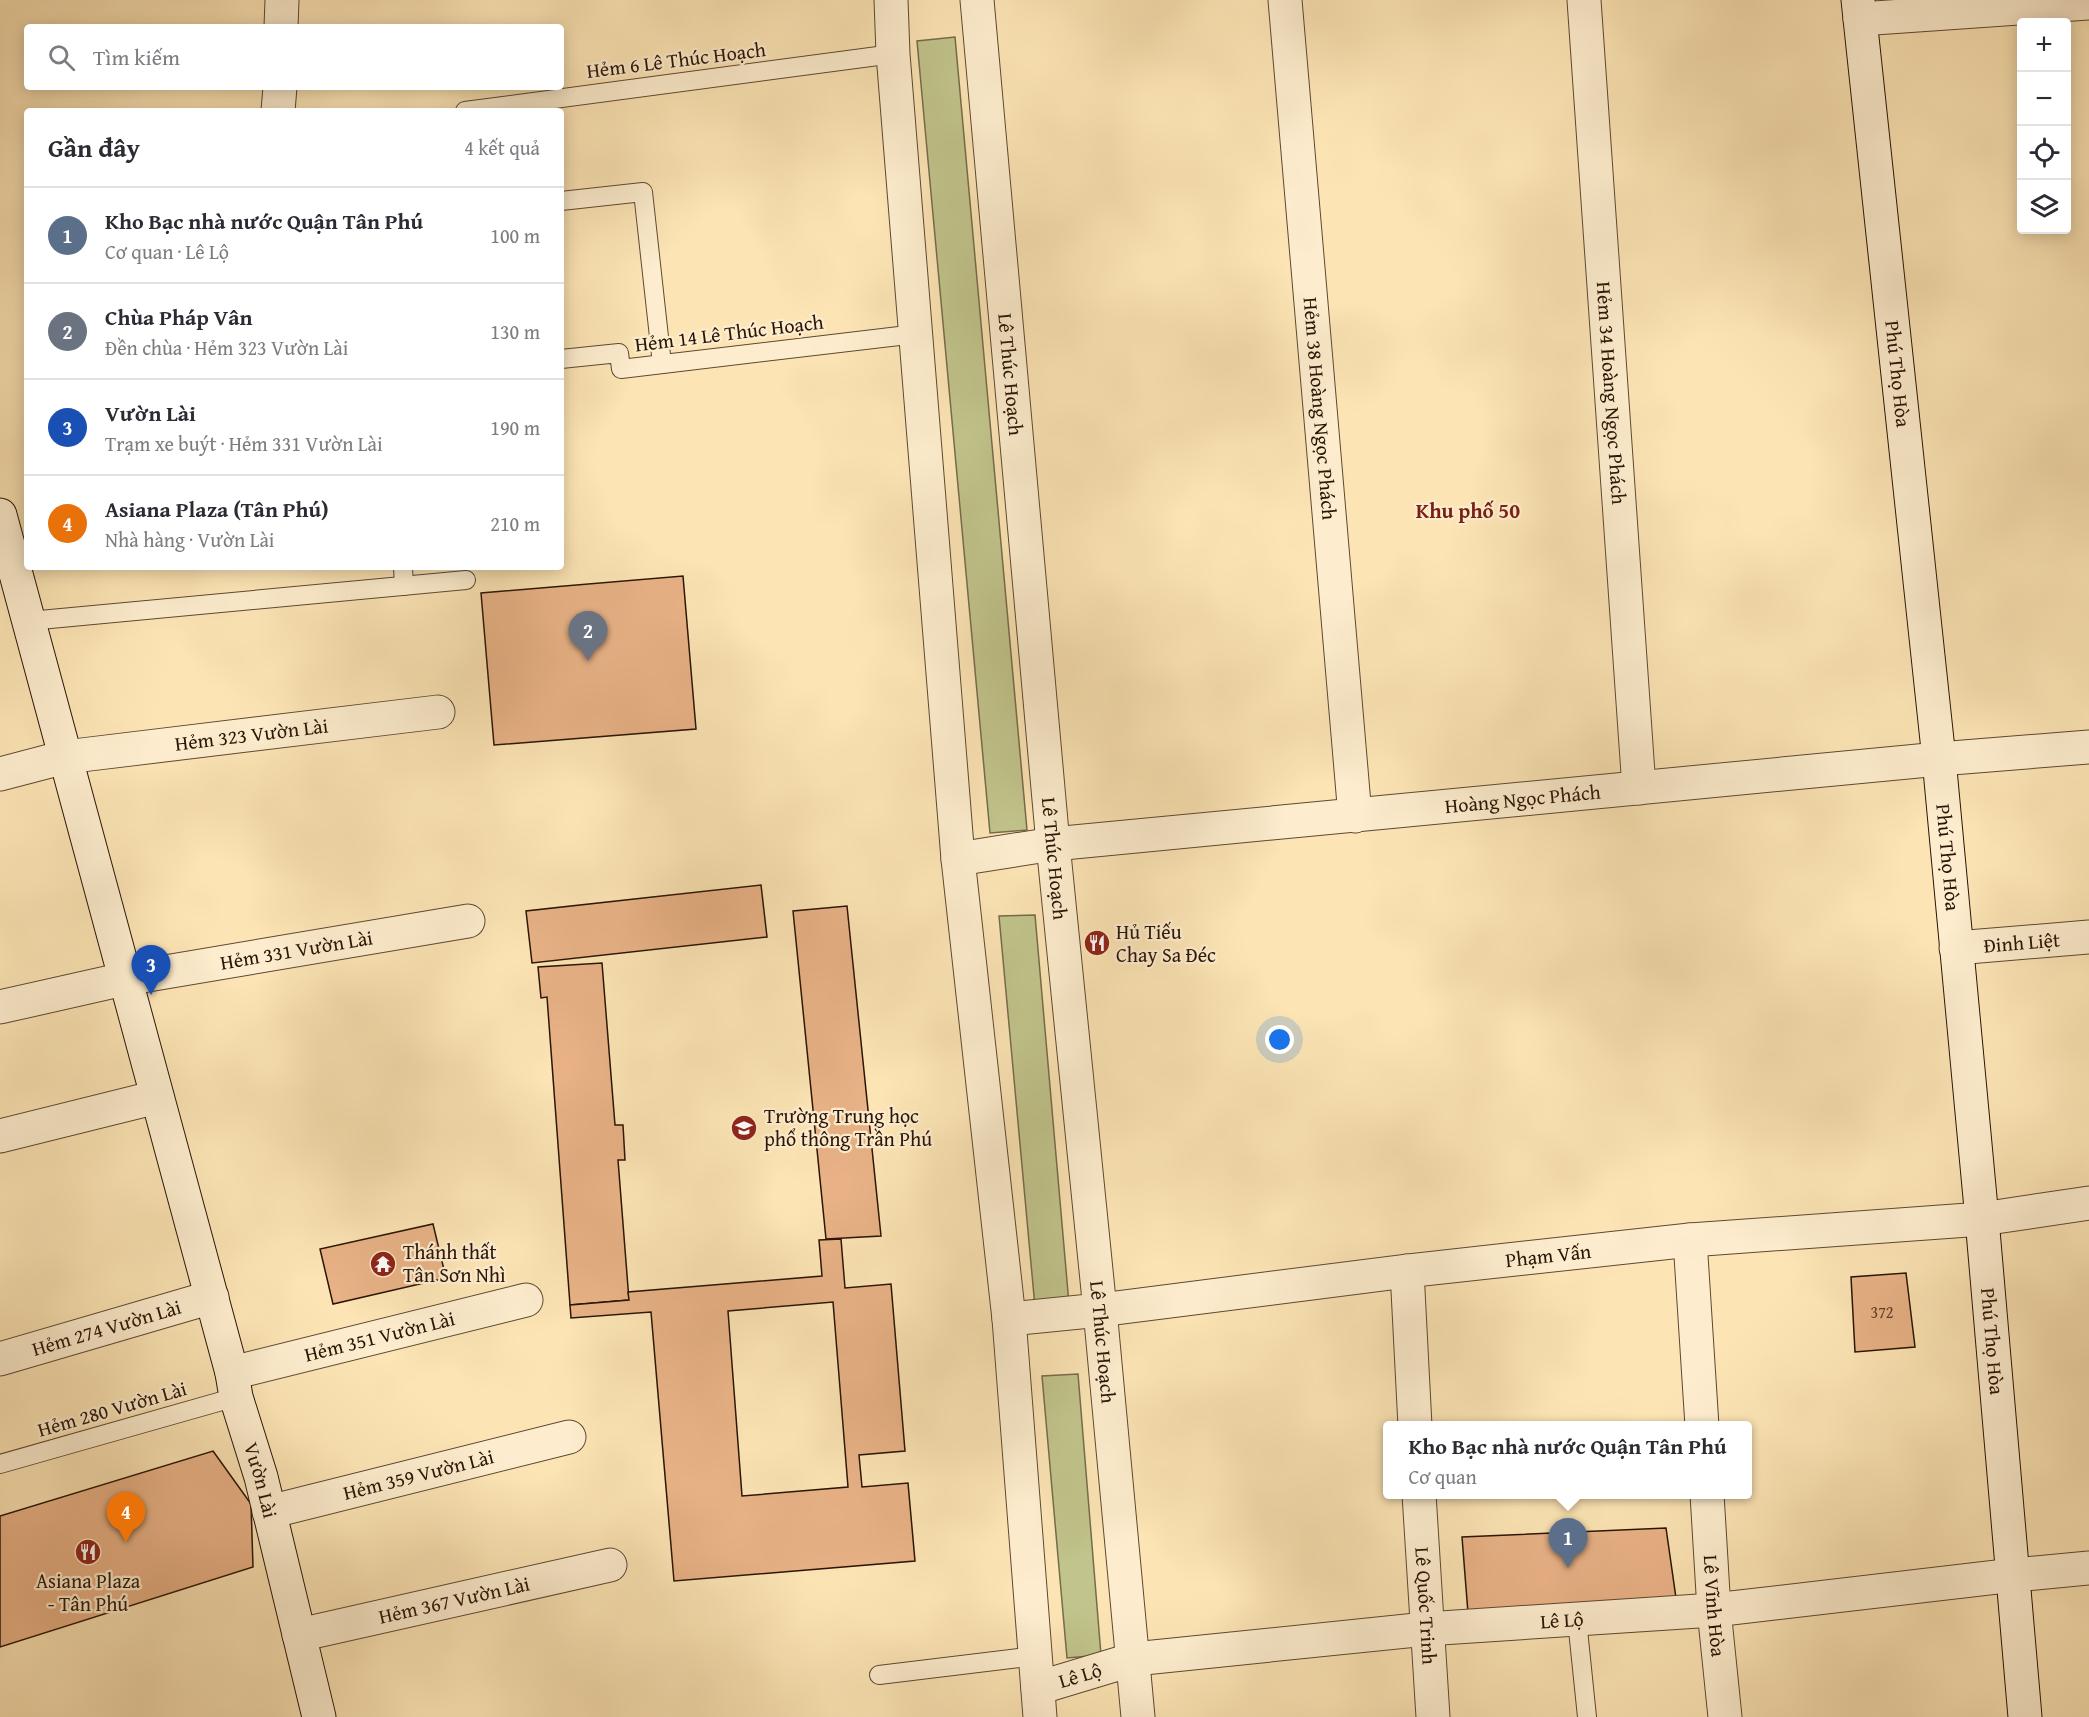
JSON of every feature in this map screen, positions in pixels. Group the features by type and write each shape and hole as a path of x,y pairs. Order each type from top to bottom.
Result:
{"street":[{"path":"281,24 282,0"},
{"path":"891,0 893,54 958,859 1009,1319 1038,1687"},
{"name":"Lê Thúc Hoạch","path":"977,0 1053,844 1138,1717"},
{"name":"Hẻm 38 Hoàng Ngọc Phách","path":"1285,0 1355,816"},
{"name":"Hẻm 34 Hoàng Ngọc Phách","path":"1584,0 1639,788"},
{"path":"1859,10 2089,3"},
{"name":"Phú Thọ Hòa","path":"1859,10 1939,759 2025,1717"},
{"path":"278,108 280,90"},
{"name":"Vườn Lài","path":"1,522 234,1385 261,1477 319,1717"},
{"name":"Hẻm 323 Vườn Lài","path":"0,774 65,758 438,712"},
{"name":"Hoàng Ngọc Phách","path":"958,859 1053,844 1939,759 2089,747"},
{"name":"Hẻm 331 Vườn Lài","path":"0,1007 124,979 468,921"},
{"name":"Đinh Liệt","path":"1956,948 2089,937"},
{"path":"0,1136 157,1097"},
{"name":"Phạm Vấn","path":"1009,1319 1100,1310 1407,1270 1690,1240 1982,1219 2089,1203"},
{"path":"1690,1240 1702,1421"},
{"path":"1407,1270 1415,1421"},
{"name":"Hẻm 274 Vườn Lài","path":"0,1359 212,1297"},
{"name":"Hẻm 351 Vườn Lài","path":"234,1385 526,1300"},
{"name":"Hẻm 359 Vườn Lài","path":"269,1512 568,1437"},
{"name":"Lê Quốc Trinh","path":"1419,1499 1433,1717"},
{"name":"Lê Vĩnh Hòa","path":"1707,1499 1714,1610 1725,1717"},
{"name":"Hẻm 367 Vườn Lài","path":"299,1635 610,1566"},
{"name":"Lê Lộ","path":"1038,1687 1134,1659 1426,1629 1714,1610 2089,1568"}],"lane":[{"name":"Hẻm 6 Lê Thúc Hoạch","path":"488,108 893,54"},
{"path":"564,201 643,192 662,364"},
{"name":"Hẻm 14 Lê Thúc Hoạch","path":"564,359 619,353 621,369 916,334"},
{"path":"403,570 404,586"},
{"path":"29,621 466,580"},
{"name":"Hẻm 280 Vườn Lài","path":"0,1464 234,1385"},
{"path":"1577,1620 1587,1717"},
{"path":"879,1675 1038,1687"}],"green space":[{"path":"955,37 1027,830 990,833 917,41"},
{"path":"1035,915 1069,1304 1035,1307 999,916"},
{"path":"1078,1374 1101,1655 1067,1658 1042,1376"}],"building":[{"path":"683,576 696,729 494,745 481,593"},
{"path":"761,885 767,937 532,963 526,911"},
{"path":"847,906 881,1236 826,1239 793,911"},
{"path":"602,963 615,1125 623,1125 625,1160 618,1160 629,1300 570,1305 547,997 541,998 538,967"},
{"name":"Thánh thất Tân Sơn Nhì","path":"433,1224 446,1278 333,1304 320,1249"},
{"path":"841,1239 845,1288 891,1284 905,1451 859,1455 862,1487 908,1483 915,1561 674,1581 651,1312 571,1318 570,1305 629,1300 628,1292 822,1276 819,1240","holes":["833,1302 848,1487 742,1496 728,1311"]},
{"path":"1906,1273 1915,1347 1855,1352 1851,1277"},
{"path":"213,1451 251,1504 253,1567 0,1647 0,1516"},
{"path":"1666,1528 1676,1598 1468,1613 1462,1537"}],"place":[{"name":"Chùa Pháp Vân","path":"588,661"},
{"name":"Hủ Tiếu Chay Sa Đéc","path":"1097,943"},
{"name":"Vườn Lài","path":"151,995"},
{"name":"Trường Trung học phổ thông Trần Phú","path":"744,1128"},
{"name":"Thánh thất Tân Sơn Nhì","path":"383,1264"},
{"name":"Asiana Plaza (Tân Phú)","path":"126,1542"},
{"name":"Asiana Plaza - Tân Phú","path":"88,1552"},
{"name":"Kho Bạc nhà nước Quận Tân Phú","path":"1568,1568"}],"district":[{"name":"Khu phố 50","path":"1468,511"}]}
